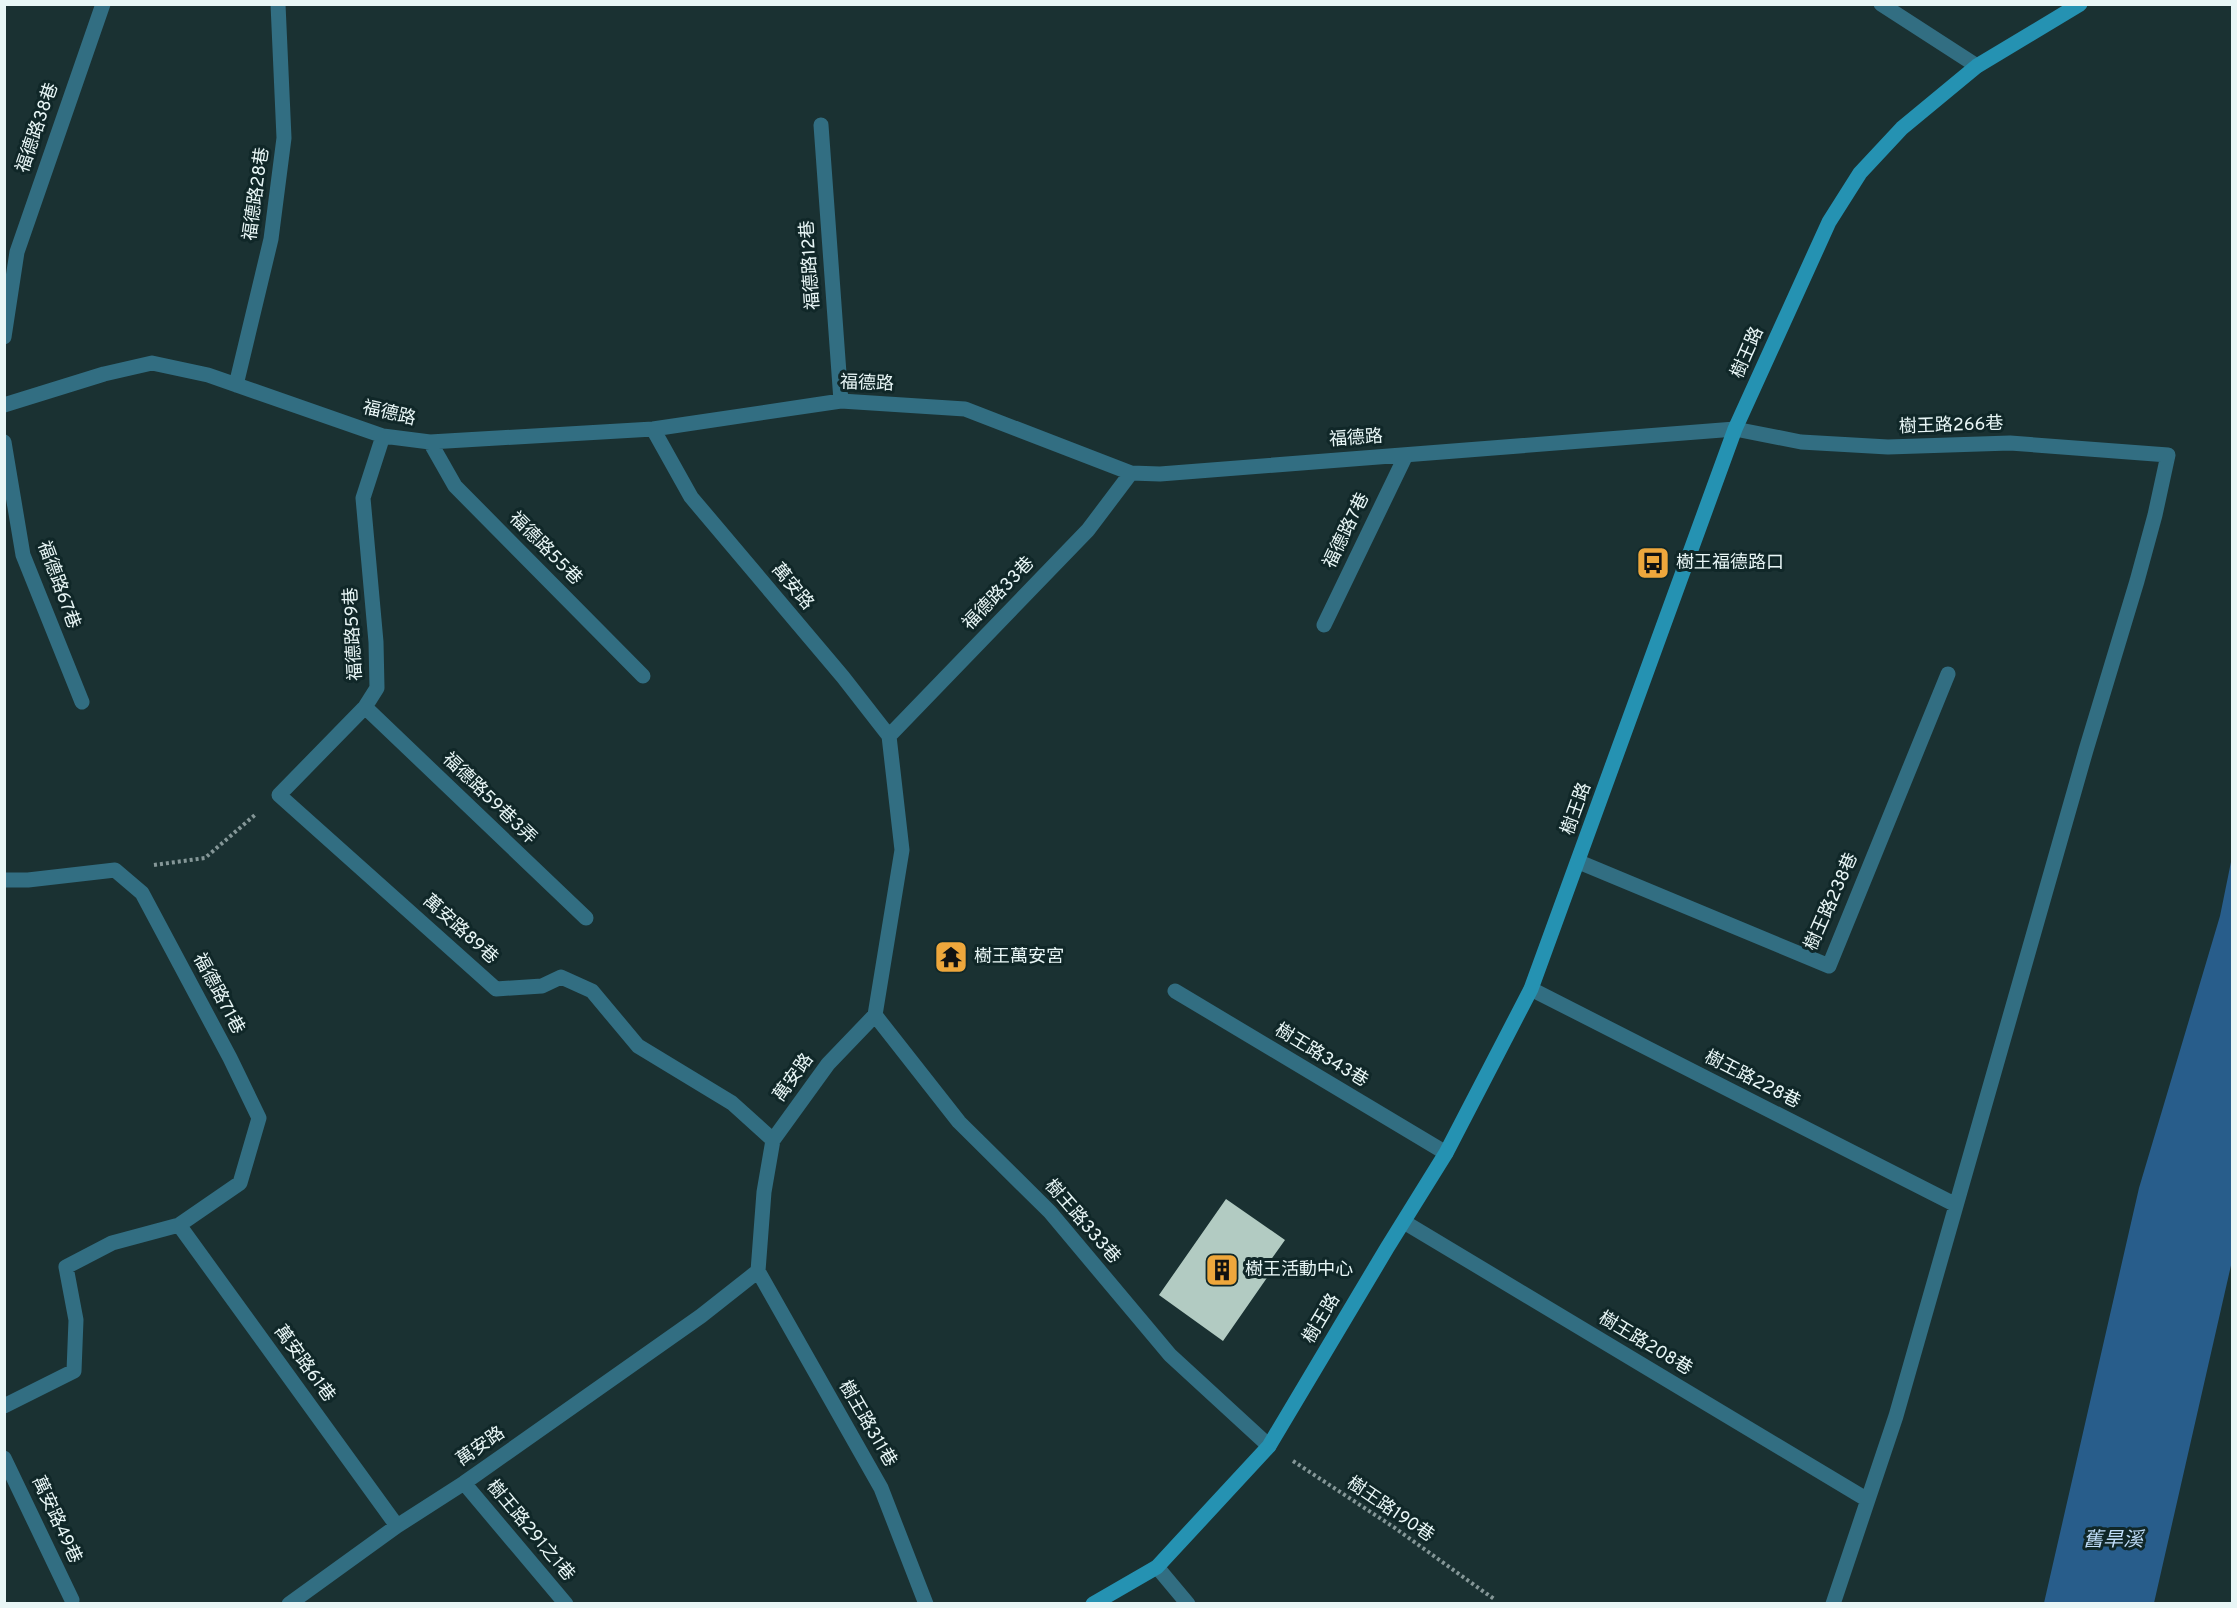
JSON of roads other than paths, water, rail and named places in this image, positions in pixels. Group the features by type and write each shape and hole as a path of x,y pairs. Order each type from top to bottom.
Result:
{"street":[{"name":"樹王路","path":"1093,1604 1157,1568 1269,1446 1446,1153 1531,989 1735,429 1829,222 1860,173 1902,128 1977,66 2080,4"}],"lane":[{"name":"福德路38巷","path":"4,337 17,252 103,4"},
{"name":"福德路28巷","path":"236,385 271,239 283,149 278,4"},
{"path":"1881,4 1977,66"},
{"name":"福德路12巷","path":"820,125 841,401"},
{"name":"福德路","path":"4,405 104,374 152,363 207,375 383,436 430,442 653,429 841,401 965,409 1131,473 1160,474 1735,429"},
{"name":"萬安路","path":"653,429 691,497 843,677 889,736"},
{"name":"樹王路266巷","path":"1735,429 1801,442 1888,447 2010,443 2168,455 2156,515 2086,750 1956,1205"},
{"name":"福德路59巷","path":"279,795 365,707 377,688 376,642 363,498 383,436"},
{"name":"福德路67巷","path":"4,442 23,555 82,702"},
{"name":"福德路55巷","path":"430,442 455,486 643,676"},
{"name":"福德路7巷","path":"1324,625 1406,455"},
{"name":"福德路33巷","path":"889,736 1088,530 1131,473"},
{"name":"樹王路238巷","path":"1579,862 1829,966 1948,674"},
{"name":"福德路59巷3弄","path":"365,707 586,918"},
{"path":"875,1015 902,849 889,736"},
{"name":"萬安路89巷","path":"279,795 496,989 542,986 561,977 592,991 638,1046 732,1103 773,1140"},
{"name":"福德路71巷","path":"4,880 28,880 115,870 142,893 230,1058 259,1118 240,1183 178,1225 111,1243 66,1267 76,1320 74,1371 4,1406"},
{"name":"樹王路228巷","path":"1531,989 1956,1205"},
{"name":"樹王路343巷","path":"1175,992 1446,1153"},
{"name":"萬安路","path":"289,1604 397,1526 464,1483 701,1316 758,1271 764,1192 773,1140 828,1064 875,1015"},
{"name":"樹王路333巷","path":"875,1015 959,1122 1050,1212 1170,1355 1269,1446"},
{"path":"1833,1604 1866,1499 1896,1416 1956,1205"},
{"name":"樹王路208巷","path":"1404,1222 1866,1499"},
{"name":"萬安路61巷","path":"178,1225 397,1526"},
{"name":"樹王路311巷","path":"758,1271 881,1488 926,1604"},
{"name":"萬安路49巷","path":"4,1458 72,1600"},
{"name":"樹王路291之1巷","path":"464,1483 566,1604"},
{"path":"1157,1568 1188,1604"}],"water":[{"name":"舊旱溪","path":"2232,857 2232,1261 2154,1603 2044,1603 2139,1188 2220,916"}],"place":[{"name":"樹王福德路口","path":"1653,563"},
{"name":"樹王萬安宮","path":"951,957"},
{"name":"樹王活動中心","path":"1222,1270"}]}
